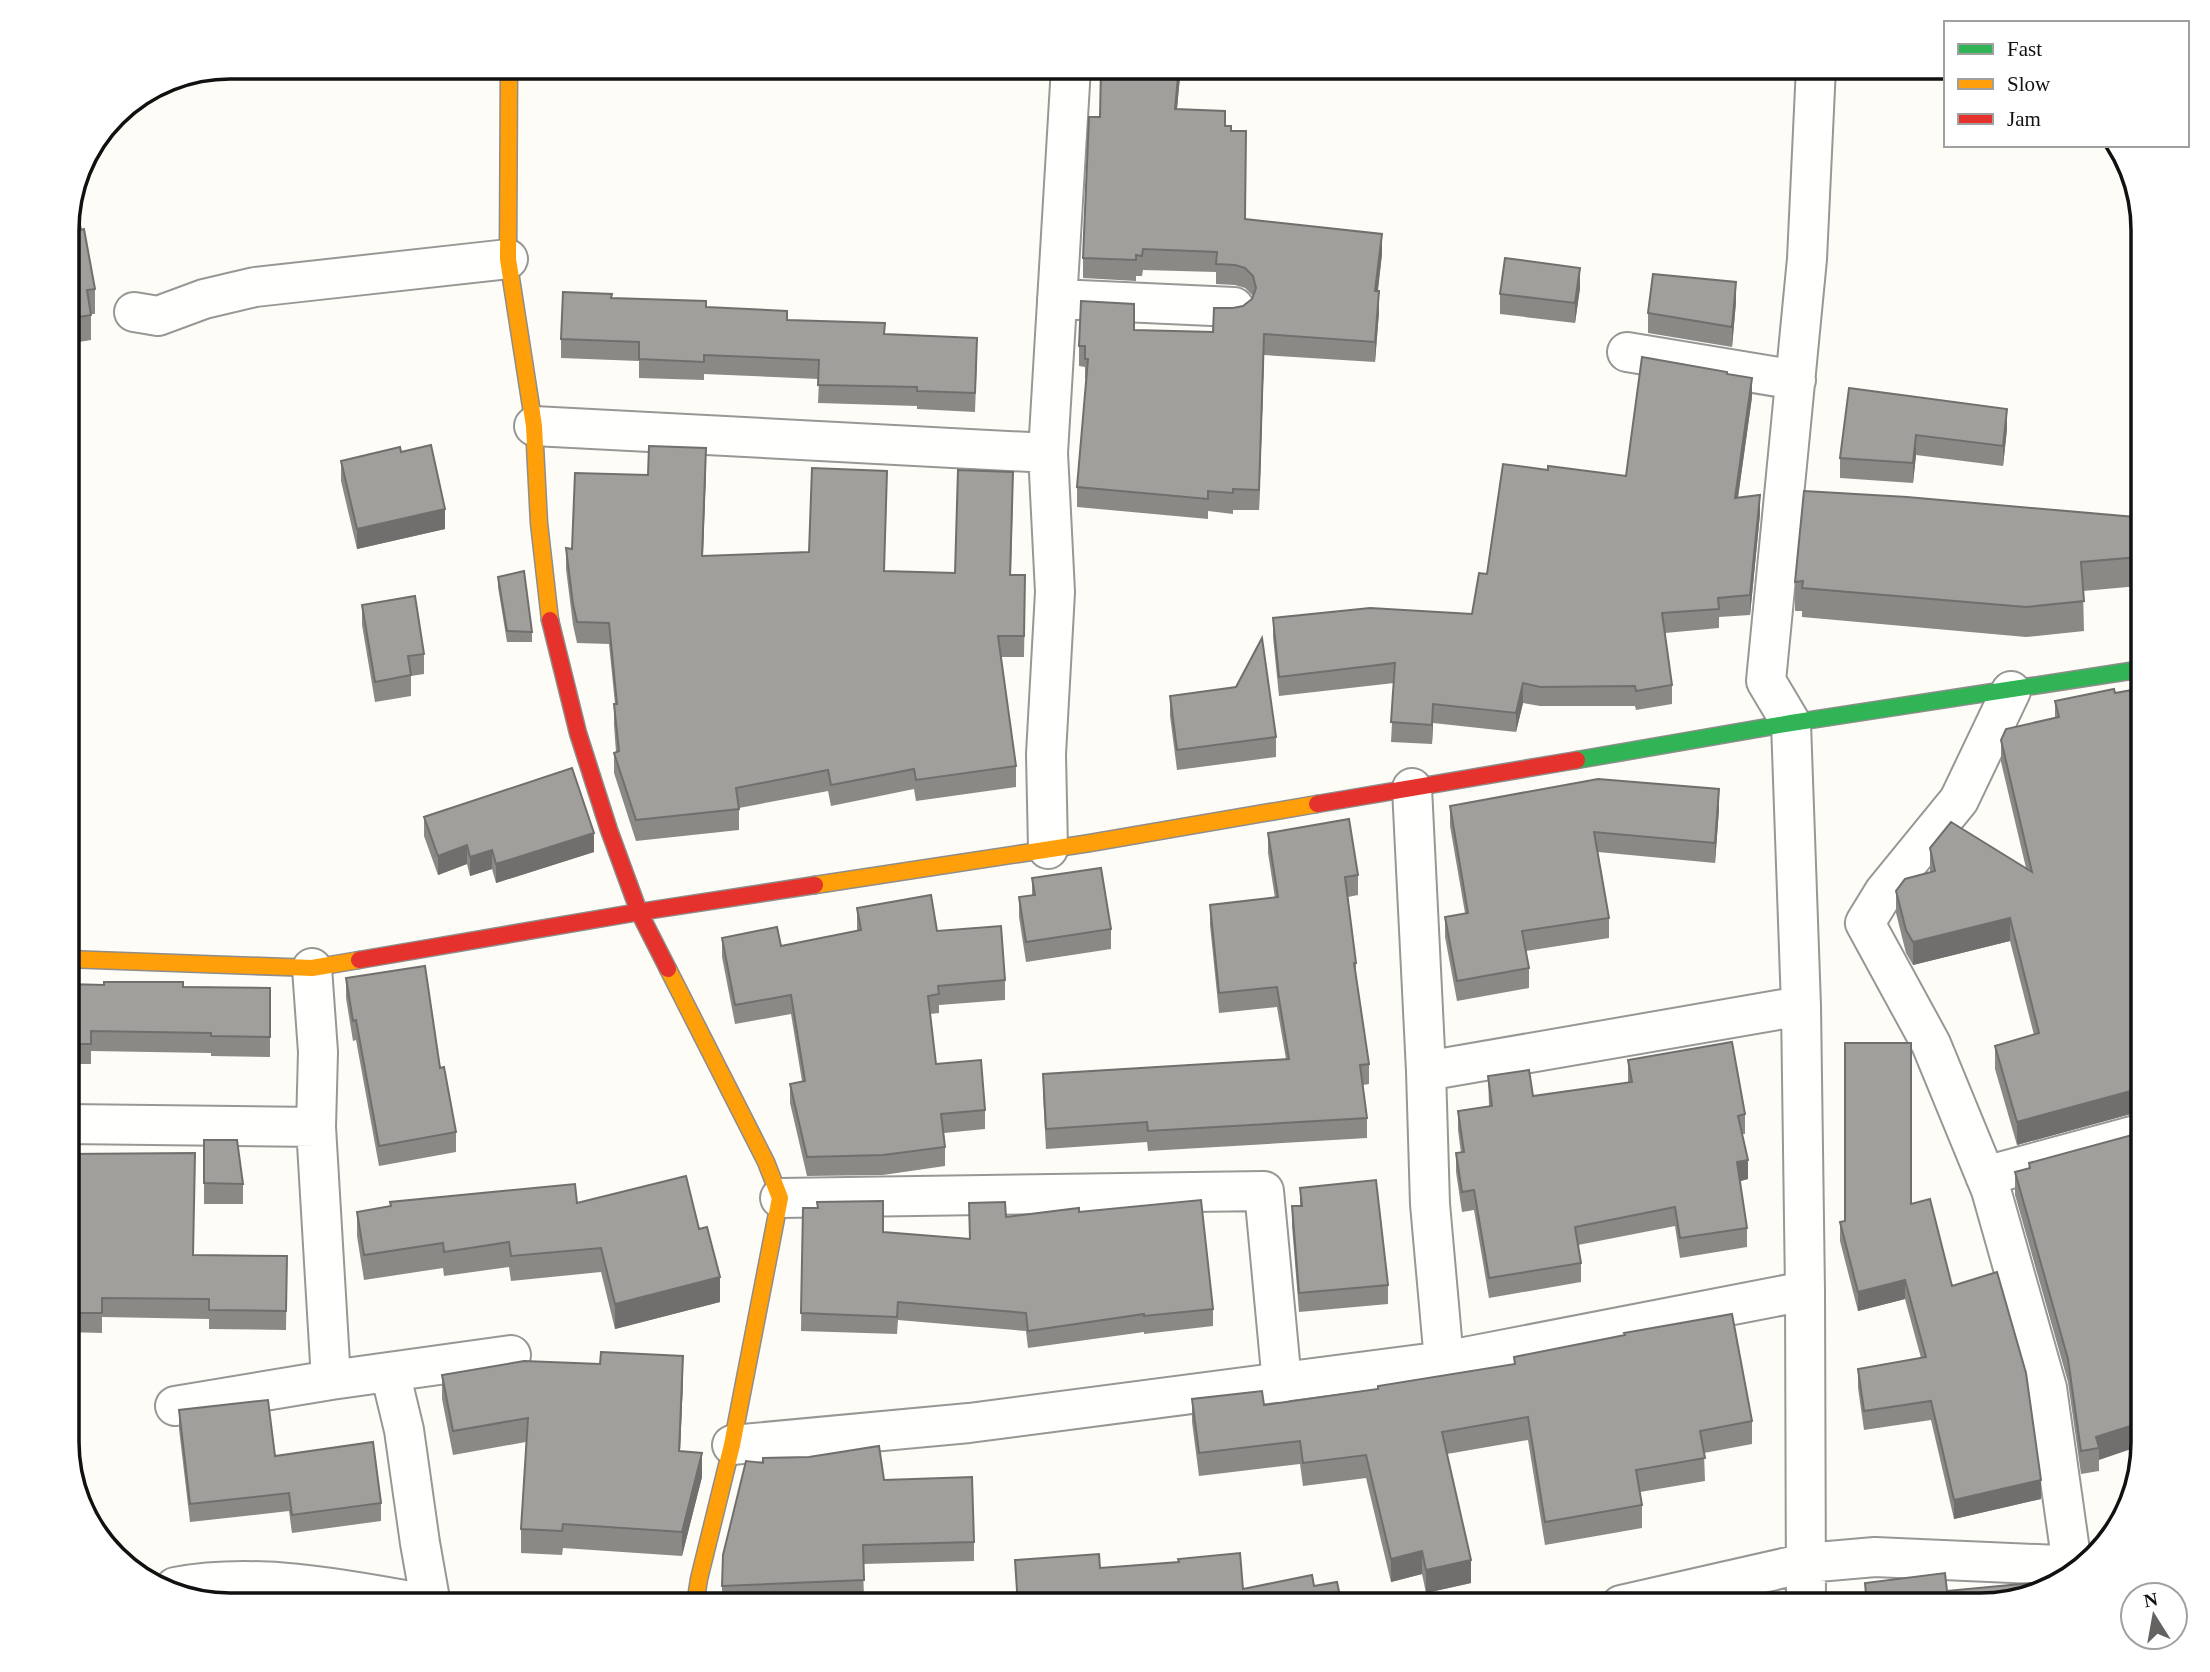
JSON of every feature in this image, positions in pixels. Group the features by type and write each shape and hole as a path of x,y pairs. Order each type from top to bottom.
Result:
{"street":[{"path":"509,79 508,258 534,426 539,523 551,629 608,830 639,912 766,1163 780,1198 732,1446 697,1593"},
{"path":"1048,849 1046,754 1055,592 1048,453 1070,79"},
{"path":"1806,1593 1801,1006 1791,723 1766,681 1807,259 1815,79"},
{"path":"134,312 158,316 204,299 255,287 508,258"},
{"path":"1057,299 1234,307"},
{"path":"1627,352 1796,380"},
{"path":"534,426 1048,453"},
{"path":"1785,496 1825,499"},
{"path":"79,959 312,968 639,912 1048,849 1791,723 2131,671"},
{"path":"2011,691 1959,800 1884,892 1865,923 1931,1044 1991,1190 2047,1388 2074,1561"},
{"path":"1412,788 1430,1204 1444,1361"},
{"path":"312,968 318,1052 316,1127 331,1380"},
{"path":"1426,1071 1801,1006"},
{"path":"79,1124 316,1127"},
{"path":"1985,1176 2131,1137"},
{"path":"780,1198 1264,1191 1282,1383"},
{"path":"732,1446 969,1423 1444,1361 1805,1291"},
{"path":"175,1406 331,1380 510,1355"},
{"path":"390,1372 404,1430 429,1593"},
{"path":"1674,1593 1806,1563 1875,1557 2065,1567"},
{"path":"185,1586 286,1581 358,1593"}],"building":[{"path":"1101,79 1178,79 1175,109 1225,111 1225,126 1231,126 1231,131 1246,131 1245,219 1382,234 1375,291 1379,291 1375,342 1264,334 1259,490 1233,489 1233,493 1208,491 1208,499 1077,487 1088,359 1085,359 1085,346 1079,346 1081,301 1134,304 1134,330 1213,332 1214,308 1243,306 1252,299 1256,288 1253,276 1245,268 1216,264 1217,252 1143,249 1142,256 1136,255 1136,260 1083,258 1089,117 1100,117"},
{"path":"79,220 81,230 84,229 95,289 87,290 91,315 79,317"},
{"path":"1505,258 1580,268 1575,303 1500,294"},
{"path":"1653,274 1736,282 1732,327 1648,313"},
{"path":"563,292 612,294 611,298 706,301 706,307 787,311 787,320 885,323 884,334 977,338 975,393 917,391 917,387 818,385 819,360 704,355 704,362 639,359 639,342 561,339"},
{"path":"1642,357 1752,378 1735,498 1760,495 1750,595 1718,598 1719,609 1662,613 1672,685 1636,691 1635,686 1540,687 1523,683 1516,713 1433,704 1432,725 1391,722 1395,663 1279,677 1273,618 1370,608 1472,614 1479,573 1487,574 1503,464 1548,470 1548,466 1626,476"},
{"path":"1849,388 2007,409 2003,446 1916,435 1913,463 1840,458"},
{"path":"431,445 445,509 357,529 341,461 400,447 401,452"},
{"path":"649,446 706,448 702,556 809,552 812,468 887,471 884,571 955,573 958,470 1013,472 1010,575 1025,575 1024,636 998,636 1016,766 916,780 914,769 831,785 828,770 736,788 739,809 636,820 614,753 619,751 609,623 577,622 566,548 572,549 575,473 648,475"},
{"path":"1804,491 2131,517 2131,558 2081,562 2084,601 2026,607 1802,588 1803,581 1795,582"},
{"path":"524,571 532,632 507,631 498,577"},
{"path":"415,596 424,654 408,656 411,675 375,682 362,605"},
{"path":"1262,638 1276,737 1177,750 1170,696 1236,687"},
{"path":"2114,689 2115,693 2131,690 2131,1091 2017,1122 1995,1046 2039,1033 2010,918 1913,942 1906,930 1896,891 1905,879 1935,871 1930,848 1951,822 2032,872 2001,740 2006,729 2059,717 2055,701"},
{"path":"572,768 594,833 496,864 492,850 470,857 467,845 438,856 424,817"},
{"path":"1598,779 1719,789 1715,843 1594,832 1609,918 1522,931 1529,968 1457,981 1445,917 1468,913 1450,806"},
{"path":"1349,819 1358,875 1345,877 1369,1064 1360,1065 1367,1118 1148,1131 1147,1122 1046,1129 1043,1074 1289,1059 1277,987 1219,993 1210,905 1278,897 1268,833"},
{"path":"1101,868 1111,929 1026,942 1019,897 1035,895 1032,878"},
{"path":"931,895 937,931 1001,926 1005,980 938,986 939,994 928,996 936,1064 981,1060 985,1110 941,1114 945,1147 883,1155 807,1157 790,1084 805,1081 791,995 735,1005 722,938 777,927 781,946 861,930 857,908"},
{"path":"425,966 440,1068 444,1067 456,1132 379,1146 346,978"},
{"path":"104,982 183,982 183,987 270,988 270,1037 91,1031 91,1044 79,1044 79,984 104,985"},
{"path":"1732,1042 1745,1114 1738,1116 1748,1160 1737,1162 1747,1228 1680,1238 1675,1207 1575,1227 1581,1263 1489,1278 1474,1190 1462,1192 1456,1153 1464,1152 1458,1111 1492,1106 1488,1076 1529,1070 1533,1096 1632,1082 1628,1060"},
{"path":"1845,1043 1911,1043 1911,1204 1930,1199 1952,1286 1997,1272 2026,1373 2041,1480 1954,1500 1931,1401 1864,1411 1858,1369 1926,1357 1905,1280 1858,1292 1840,1222 1845,1221"},
{"path":"2131,1135 2131,1426 2096,1437 2099,1448 2081,1451 2068,1359 2015,1172 2030,1168 2029,1163"},
{"path":"204,1140 237,1140 243,1184 204,1183"},
{"path":"195,1153 193,1255 287,1256 286,1311 209,1310 209,1299 102,1298 102,1313 79,1313 79,1154"},
{"path":"686,1176 699,1229 707,1227 720,1277 615,1304 601,1248 511,1256 509,1242 444,1252 443,1243 364,1255 357,1212 391,1206 390,1202 575,1184 577,1203"},
{"path":"1376,1180 1388,1285 1299,1293 1292,1206 1302,1206 1300,1188"},
{"path":"1201,1200 1213,1309 1144,1314 1028,1331 1026,1313 898,1302 897,1317 801,1313 803,1208 818,1208 817,1202 883,1201 883,1232 970,1239 969,1203 1005,1202 1006,1217 1079,1208 1079,1212"},
{"path":"1732,1314 1752,1421 1700,1431 1705,1458 1636,1470 1642,1505 1545,1522 1528,1417 1442,1432 1471,1560 1426,1570 1422,1551 1391,1559 1366,1455 1303,1463 1300,1441 1199,1453 1192,1399 1262,1391 1264,1405 1378,1389 1378,1386 1515,1364 1514,1357 1625,1335 1624,1333"},
{"path":"601,1352 683,1356 679,1451 702,1453 682,1532 563,1524 562,1531 521,1529 528,1418 453,1431 442,1375 524,1361 600,1364"},
{"path":"268,1400 275,1456 373,1442 381,1503 292,1515 289,1493 190,1504 179,1410"},
{"path":"879,1446 884,1480 972,1477 974,1542 863,1545 864,1580 722,1586 723,1555 746,1461 763,1463 763,1458 809,1457"},
{"path":"1240,1553 1243,1589 1312,1575 1314,1586 1337,1582 1339,1593 1017,1593 1015,1560 1099,1554 1100,1568 1179,1562 1178,1559"},
{"path":"1945,1573 1947,1591 2036,1583 2000,1592 1980,1593 1866,1593 1865,1583"}],"traffic: fast":[{"path":"1577,760 1791,723 2131,671"}],"traffic: slow":[{"path":"509,79 508,259 534,426 539,523 550,620"},
{"path":"815,885 1090,843 1317,804"},
{"path":"79,959 312,968 359,960"},
{"path":"668,969 766,1162 780,1198 732,1445 697,1593"}],"traffic: jam":[{"path":"550,620 578,733 609,830 639,912 668,969"},
{"path":"1317,804 1577,760"},
{"path":"359,960 815,885"}]}
